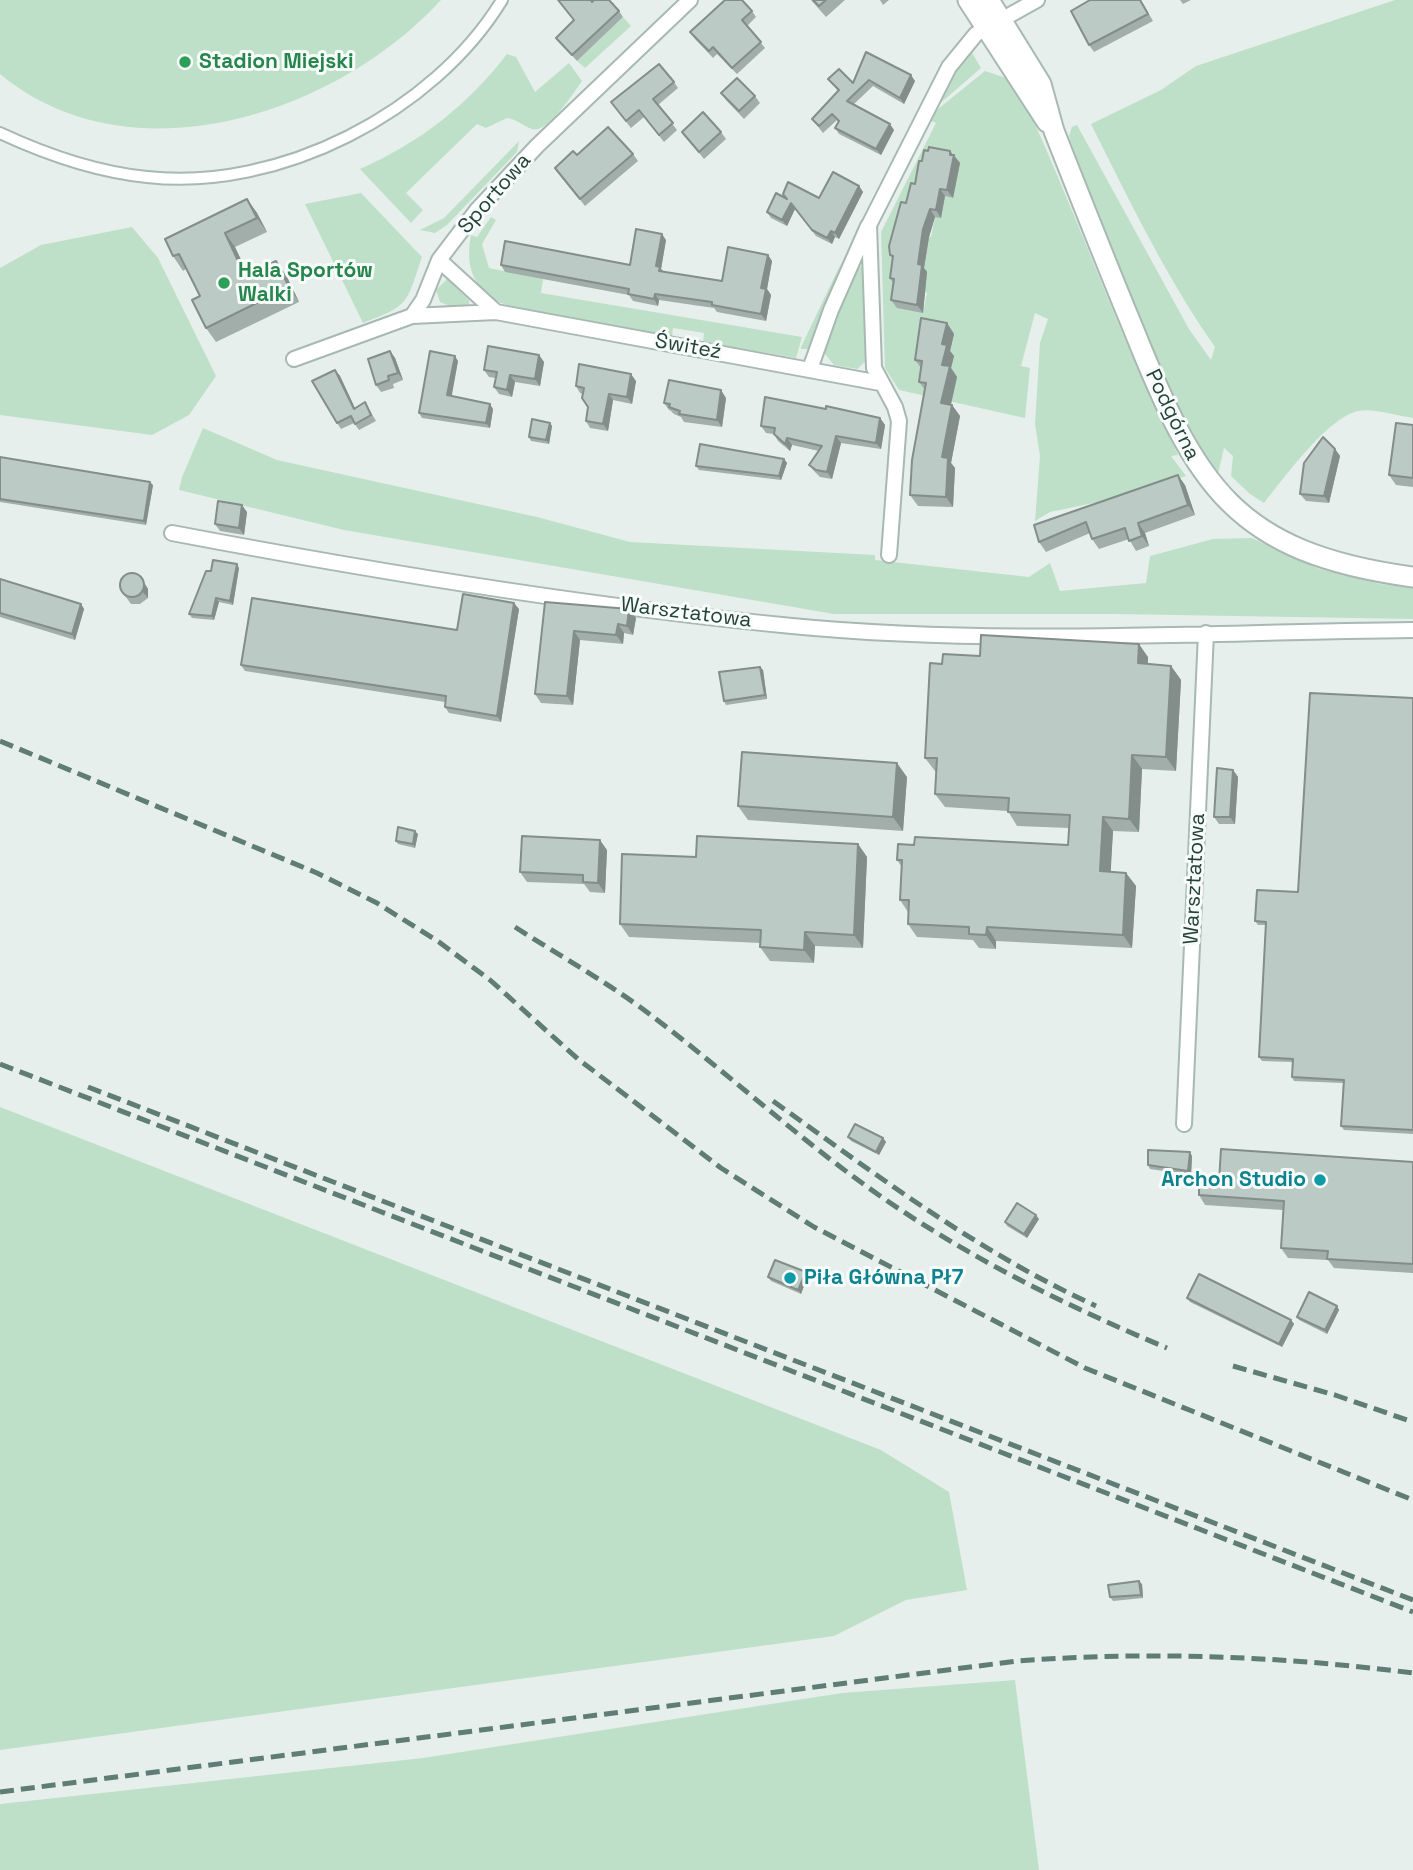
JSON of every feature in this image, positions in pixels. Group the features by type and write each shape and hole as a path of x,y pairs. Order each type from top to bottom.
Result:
{"street":[{"path":"0,133 48,152 148,178 216,176 271,166 337,142 407,101 437,79 463,52 502,0"},
{"name":"Sportowa","path":"412,316 423,300 439,260 477,210 537,146 690,0"},
{"path":"968,0 995,23"},
{"path":"989,0 995,23"},
{"path":"810,369 831,310 869,225 949,67 969,40 1037,0"},
{"name":"Podgórna","path":"995,23 1041,84 1054,131 1162,402 1183,444 1207,480 1241,513 1286,543 1348,566 1413,578"},
{"path":"869,225 874,368 895,407 899,421 889,555"},
{"path":"439,260 496,312"},
{"name":"Świteź","path":"412,316 496,312 880,383"},
{"path":"294,359 412,316"},
{"name":"Warsztatowa","path":"172,533 355,568 793,626 973,635 1413,630"},
{"name":"Warsztatowa","path":"1184,1124 1206,634"}],"green space":[{"name":"Stadion Miejski","path":"0,0 441,0 398,40 347,75 291,102 231,120 170,128 110,124 52,107 0,74"},
{"path":"1395,0 1413,0 1413,418 1371,411 1358,411 1346,416 1320,436 1264,503 1231,476 1233,456 1224,448 1218,474 1191,435 1159,369 1085,185 1069,136 1072,127 1077,125 1189,329 1211,360 1215,347 1164,266 1091,124 1161,90 1196,66"},
{"path":"623,17 631,26 585,68 577,61"},
{"path":"971,51 981,68 936,107 950,78"},
{"path":"507,54 516,57 535,92 569,63 582,81 553,119 538,129 507,118 486,128 477,124 406,193 423,210 411,223 360,169 382,159 441,121 476,90"},
{"path":"985,71 1015,81 1057,174 1135,362 1178,455 1171,456 1186,476 1127,496 1050,512 1035,521 1040,456 1035,424 1040,343 1048,319 1035,313 1021,366 1030,368 1025,418 899,390 885,368 881,232 936,123 929,120 933,113","holes":["959,163 953,198 945,196 941,217 935,217 931,237 902,231","895,262 924,264 924,292 927,293 923,313"]},
{"path":"519,141 517,152 447,225 435,233 420,230 444,218"},
{"path":"361,193 422,257 413,285 404,301 390,312 363,323 305,204"},
{"path":"491,217 496,220 482,244 489,268 543,279 541,293 802,337 796,358 703,342 704,333 673,328 672,336 605,326 524,310 492,298 474,278 469,254 471,235 477,237"},
{"path":"132,227 158,258 216,376 189,415 152,435 0,415 0,268 41,245"},
{"path":"842,261 808,349 801,349 801,347"},
{"path":"857,266 863,268 866,361 857,369 834,365 825,354 825,344"},
{"path":"447,279 469,300 469,304 455,308 440,302 436,290"},
{"path":"203,428 277,460 537,517 630,542 875,555 875,560 1029,577 1050,563 1060,591 1146,583 1150,556 1213,539 1252,538 1319,569 1380,584 1413,588 1413,619 1115,614 834,614 344,530 179,490"},
{"path":"0,1107 881,1450 949,1492 967,1590 906,1600 834,1636 0,1750"},
{"path":"1015,1680 1039,1870 0,1870 0,1804 423,1758 842,1693"}],"building":[{"path":"558,0 609,0 619,11 572,55 556,38 574,20"},
{"path":"725,0 742,0 752,11 742,20 761,42 732,68 713,47 709,51 690,32"},
{"path":"813,0 826,0 819,6"},
{"path":"1090,0 1140,0 1148,14 1089,45 1071,11"},
{"path":"866,52 911,75 900,98 869,80 847,101 890,124 876,149 835,128 839,121 832,114 819,126 812,119 839,90 828,79 839,69 853,83"},
{"path":"659,64 674,82 653,99 673,123 659,135 639,110 626,121 611,102"},
{"path":"737,78 755,96 739,111 721,93"},
{"path":"703,112 721,132 699,152 682,132"},
{"path":"608,127 633,154 580,199 555,168 573,151 577,155"},
{"path":"929,147 950,151 950,155 954,155 947,190 940,189 936,210 930,209 923,229 918,264 922,265 917,305 891,300 894,279 890,278 893,256 890,255 889,246 901,202 906,203 911,183 915,184 919,161 922,161 924,150 928,151"},
{"path":"833,172 859,186 835,233 831,231 827,238 812,230 791,203 782,220 767,212 776,193 787,199 783,194 788,182 819,198"},
{"name":"Hala Sportów Walki","path":"247,199 257,218 225,233 245,276 276,261 289,287 206,328 192,300 200,296 179,254 173,256 165,239"},
{"path":"636,229 662,234 656,266 660,267 659,271 722,281 728,247 768,255 761,288 766,289 761,314 712,305 712,302 655,294 654,299 628,294 629,289 501,265 505,241 630,265"},
{"path":"921,318 947,323 942,344 947,345 942,365 950,366 941,403 952,405 942,457 948,458 946,497 910,495 912,460 926,383 919,382 922,361 915,360"},
{"path":"488,346 539,355 535,379 510,375 507,390 494,387 497,372 484,370"},
{"path":"390,351 398,373 388,376 389,380 376,385 368,359"},
{"path":"430,351 455,356 447,395 490,404 486,423 419,413"},
{"path":"579,364 631,374 627,397 609,394 603,424 586,421 588,407 582,398 584,388 576,386"},
{"path":"335,370 354,409 365,402 371,415 355,424 351,416 337,423 312,381"},
{"path":"669,380 721,390 717,420 679,414 680,411 664,403"},
{"path":"765,397 826,409 826,406 880,418 876,443 836,436 827,472 816,470 809,465 822,446 787,438 785,444 774,434 775,428 761,426"},
{"path":"532,419 550,423 546,440 529,437"},
{"path":"1396,423 1413,425 1413,478 1389,475"},
{"path":"1323,437 1335,449 1324,496 1300,494 1304,463"},
{"path":"700,444 784,459 779,476 696,466"},
{"path":"0,457 150,482 144,521 0,499"},
{"path":"1178,475 1188,505 1138,523 1142,536 1129,541 1125,528 1092,539 1086,522 1039,542 1034,525"},
{"path":"218,501 242,505 239,528 215,524"},
{"path":"213,560 237,564 230,601 216,598 212,616 189,614 206,571 211,571"},
{"path":"132,573 140,577 144,585 140,593 132,597 124,593 120,585 124,577"},
{"path":"0,579 81,604 72,634 0,613"},
{"path":"463,594 514,603 497,716 445,707 446,696 241,665 252,598 457,630"},
{"path":"545,602 629,609 627,626 618,624 616,635 574,631 567,696 535,694"},
{"path":"981,635 1139,644 1138,663 1171,666 1166,757 1132,755 1129,819 1103,817 1100,871 1126,873 1123,935 987,927 986,935 969,934 969,927 908,924 909,900 900,900 902,860 897,860 898,844 914,845 915,837 1068,845 1070,815 1008,812 1009,798 935,794 937,758 925,758 930,663 942,664 943,654 980,656"},
{"path":"760,667 765,695 724,701 719,672"},
{"path":"1310,693 1413,698 1413,1130 1341,1126 1344,1080 1292,1077 1293,1059 1259,1057 1266,922 1255,921 1257,890 1298,892"},
{"path":"742,752 897,763 893,817 738,806"},
{"path":"1217,768 1233,770 1230,817 1214,817"},
{"path":"398,827 415,831 413,844 396,841"},
{"path":"522,836 600,840 598,883 583,882 583,875 520,872"},
{"path":"697,836 858,844 854,935 805,932 804,950 760,947 761,930 620,924 622,854 696,857"},
{"path":"855,1124 883,1138 876,1152 848,1137"},
{"path":"1221,1149 1413,1162 1413,1264 1327,1259 1328,1251 1281,1248 1284,1201 1199,1195 1199,1180 1219,1181"},
{"path":"1148,1150 1190,1152 1188,1171 1148,1165"},
{"path":"1017,1203 1036,1215 1024,1234 1005,1222"},
{"name":"Piła Główna Pł7","path":"775,1260 806,1272 798,1290 768,1277"},
{"path":"1199,1274 1291,1320 1279,1344 1187,1298"},
{"path":"1309,1292 1337,1306 1325,1330 1297,1317"},
{"path":"1139,1581 1141,1595 1110,1597 1108,1585"}],"railway":[{"path":"0,741 317,873 377,903 439,942 490,980 578,1059 721,1168 814,1227 1085,1368 1413,1500"},
{"path":"515,927 640,1007 823,1154 920,1222 1023,1282 1167,1348"},
{"path":"0,1064 1413,1612"},
{"path":"88,1087 1413,1600"},
{"path":"773,1101 890,1185 970,1237 1011,1262 1096,1306"},
{"path":"1233,1366 1335,1395 1413,1422"},
{"path":"0,1792 1017,1661 1117,1656 1215,1657 1413,1673"}],"place":[{"name":"Stadion Miejski","path":"185,62"},
{"name":"Hala Sportów Walki","path":"224,283"},
{"name":"Archon Studio","path":"1320,1180"},
{"name":"Piła Główna Pł7","path":"790,1278"}]}
